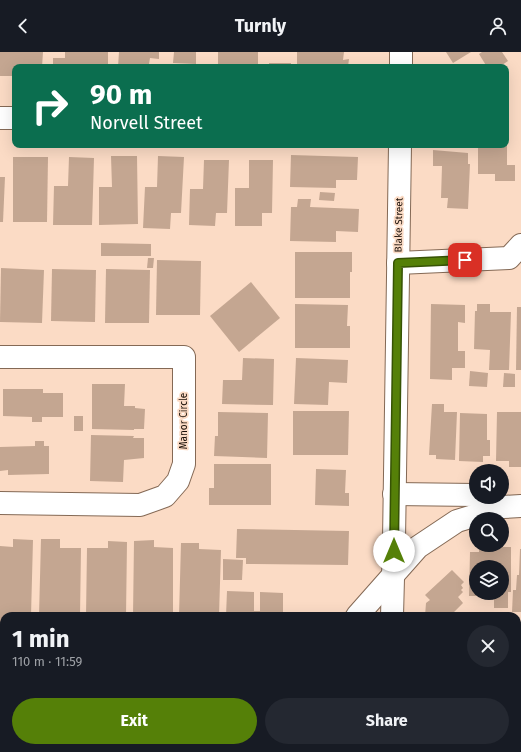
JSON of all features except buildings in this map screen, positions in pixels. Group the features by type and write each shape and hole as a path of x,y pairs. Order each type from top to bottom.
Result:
{"street":[{"path":"401,52 401,64"},
{"path":"0,118 12,118"},
{"name":"Blake Street","path":"392,612 400,148"},
{"path":"398,263 517,254"},
{"name":"Manor Circle","path":"0,357 184,357 184,464 178,481 165,496 140,505 0,503"},
{"path":"394,494 469,495"},
{"path":"361,612 418,547 457,521 500,504"}],"route":[{"path":"394,551 398,263 465,260"}]}
